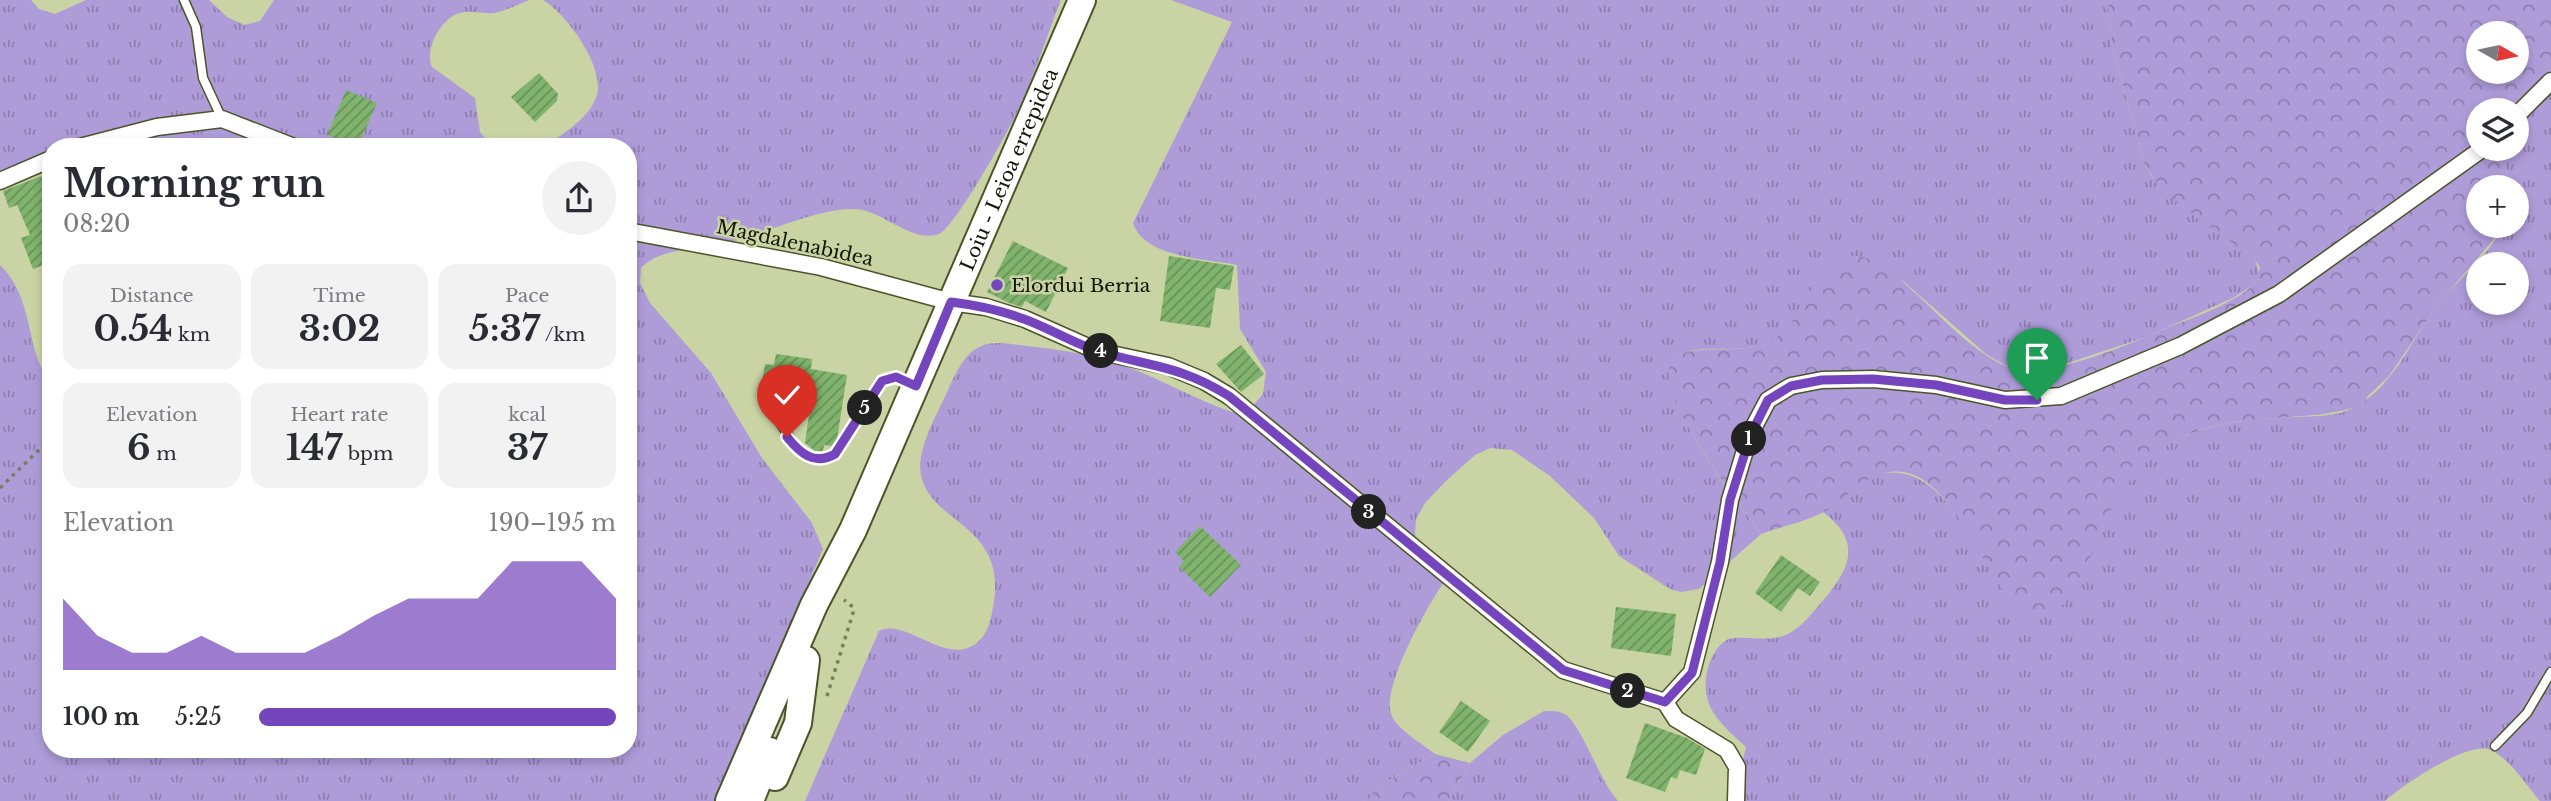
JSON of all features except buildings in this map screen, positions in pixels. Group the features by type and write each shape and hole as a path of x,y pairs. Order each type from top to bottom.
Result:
{"main road":[{"name":"Loiu - Leioa errepidea","path":"735,793 814,606 853,530 1082,0"},
{"name":"Loiu - Leioa errepidea","path":"750,801 832,596 853,530"},
{"path":"765,801 798,723 806,660"}],"street":[{"path":"2529,103 2551,80"},
{"path":"115,138 157,127 222,119 271,138"},
{"path":"1736,801 1737,768 1727,750 1676,719 1665,702 1692,673 1720,562 1730,500 1751,434 1768,400 1791,386 1822,380 1860,379 1936,385 2005,400 2061,396 2180,346 2279,294 2466,160"},
{"path":"0,181 42,163"},
{"name":"Magdalenabidea","path":"637,233 821,267 951,302 986,307 1025,319 1097,351 1168,366 1204,380 1229,396 1563,670 1665,702"}],"lane":[{"path":"184,0 196,27 203,78 222,119"},
{"path":"772,401 787,437 805,456 821,459 835,454 882,381 896,377 916,386"},
{"path":"2495,746 2528,713 2551,672"}],"path":[{"path":"0,488 42,447"}],"green space":[{"path":"0,0 31,0 39,9 55,14 86,0 209,0 227,17 244,25 260,21 274,0 530,0 494,13 465,12 453,16 446,21 432,43 432,67 475,98 480,132 485,138 42,138 42,169 0,185"},
{"path":"543,0 1061,0 1029,86 1011,125 957,215 939,234 918,234 865,210 840,210 808,217 726,243 658,256 641,268 640,283 650,303 711,373 762,458 812,523 823,549 714,801 0,801 0,265 19,294 42,368 42,758 637,758 637,138 556,138 575,125 588,111 597,95 598,83 582,42"},
{"path":"1171,0 2108,0 2112,45 2144,163 2151,175 2255,260 2260,275 2253,285 2233,298 2146,337 2056,367 2026,371 2010,368 1986,354 1902,280 1824,273 1797,316 1777,338 1754,347 1683,353 1671,365 1671,385 1696,441 1761,534 1699,589 1681,592 1670,589 1619,556 1594,518 1550,476 1512,450 1490,448 1475,455 1426,502 1416,519 1415,534 1418,542 1446,579 1409,645 1393,684 1390,701 1391,714 1398,725 1435,754 1384,783 1363,801 805,801 879,631 902,631 954,650 967,648 979,641 989,625 995,580 990,558 980,542 928,492 920,465 934,420 957,372 973,351 984,345 1002,343 1096,357 1133,369 1232,412 1251,408 1263,394 1266,372 1240,329 1237,265 1163,250 1139,235 1133,223 1232,22"},
{"path":"2108,0 2551,0 2551,70 2527,98 2466,98 2466,161 2505,161 2507,175 2466,175 2466,238 2495,238 2483,252 2466,252 2466,271 2438,304 2389,376 2367,397 2366,404 2314,415 2209,427 2185,436 2161,450 2136,472 2123,490 2070,597 2050,614 2034,613 2019,606 2005,591 1945,500 1927,483 1908,473 1875,476 1822,513 1761,534 1703,451 1676,402 1669,381 1670,365 1675,357 1688,352 1747,348 1768,343 1786,329 1825,273 1834,263 1845,257 1864,257 1887,269 1957,333 1982,352 2008,367 2023,370 2062,366 2126,345 2198,316 2249,288 2257,280 2260,268 2255,260 2180,204 2154,178 2144,163 2112,45"},
{"path":"2551,70 2551,801 2540,801 2505,760 2491,750 2481,749 2467,751 2436,766 2385,801 1733,801 1746,747 1714,714 1707,696 1708,667 1717,649 1728,639 1776,638 1794,631 1830,592 1844,569 1848,546 1836,524 1823,512 1849,490 1866,479 1893,472 1916,478 1937,492 1956,513 2019,606 2069,597 2122,489 2148,459 2164,447 2198,431 2216,426 2340,413 2362,403 2388,379 2439,303 2466,274 2466,315 2529,315 2529,252 2486,252 2496,238 2529,238 2529,175 2507,175 2505,161 2529,161 2527,98"},
{"path":"1544,711 1561,712 1572,722 1618,801 1448,801 1470,763 1503,735"},
{"path":"1435,754 1470,763 1448,801 1363,801 1384,783"}],"place":[{"name":"Elordui Berria","path":"997,285"}],"route":[{"path":"787,437 805,456 821,459 835,454 882,381 896,377 916,386 951,302 986,307 1025,319 1097,351 1168,366 1204,380 1229,396 1563,670 1583,679 1665,702 1692,673 1720,562 1730,500 1751,434 1768,400 1791,386 1822,380 1873,379 1936,385 2005,400 2037,400"}]}
